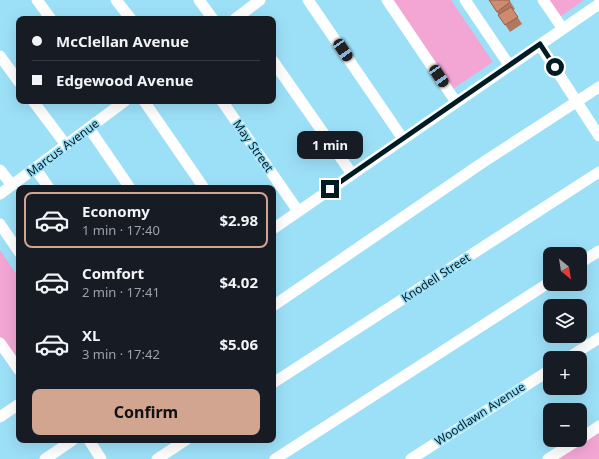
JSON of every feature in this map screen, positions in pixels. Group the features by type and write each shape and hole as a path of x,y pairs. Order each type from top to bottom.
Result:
{"street":[{"path":"37,0 49,16"},
{"path":"116,0 129,16"},
{"path":"199,0 211,16"},
{"path":"242,16 260,0"},
{"path":"308,0 403,139"},
{"path":"387,0 456,102"},
{"path":"465,0 509,65"},
{"path":"543,0 563,29"},
{"path":"276,227 599,4"},
{"path":"540,44 599,136"},
{"path":"0,56 16,78"},
{"path":"276,65 352,174"},
{"path":"276,304 482,164 599,87"},
{"path":"35,104 66,145"},
{"name":"Marcus Avenue","path":"0,194 89,128 117,104"},
{"path":"146,104 202,185"},
{"name":"May Street","path":"224,104 298,211"},
{"path":"89,128 128,185"},
{"path":"35,168 47,185"},
{"path":"0,170 12,186"},
{"name":"Knodell Street","path":"276,382 599,172"},
{"path":"0,224 16,248"},
{"path":"587,259 599,251"},
{"path":"275,459 543,287"},
{"path":"579,351 599,338"},
{"path":"0,343 16,366"},
{"name":"Woodlawn Avenue","path":"411,459 543,374"},
{"path":"0,417 16,406"},
{"path":"587,434 599,426"},
{"path":"45,459 69,443"},
{"path":"91,443 101,459"},
{"path":"157,459 181,443"},
{"path":"548,459 567,447"}],"shaded area":[{"path":"392,0 451,0 493,62 453,89"},
{"path":"547,0 584,0 560,17"},
{"path":"0,250 16,274 16,361 0,337"},
{"path":"599,431 599,459 555,459 574,447 587,447 587,439"}],"building":[{"path":"489,0 509,0 510,2 497,12"},
{"path":"511,7 518,17 505,25 498,15"}],"route":[{"path":"330,189 540,44 555,67"}]}
